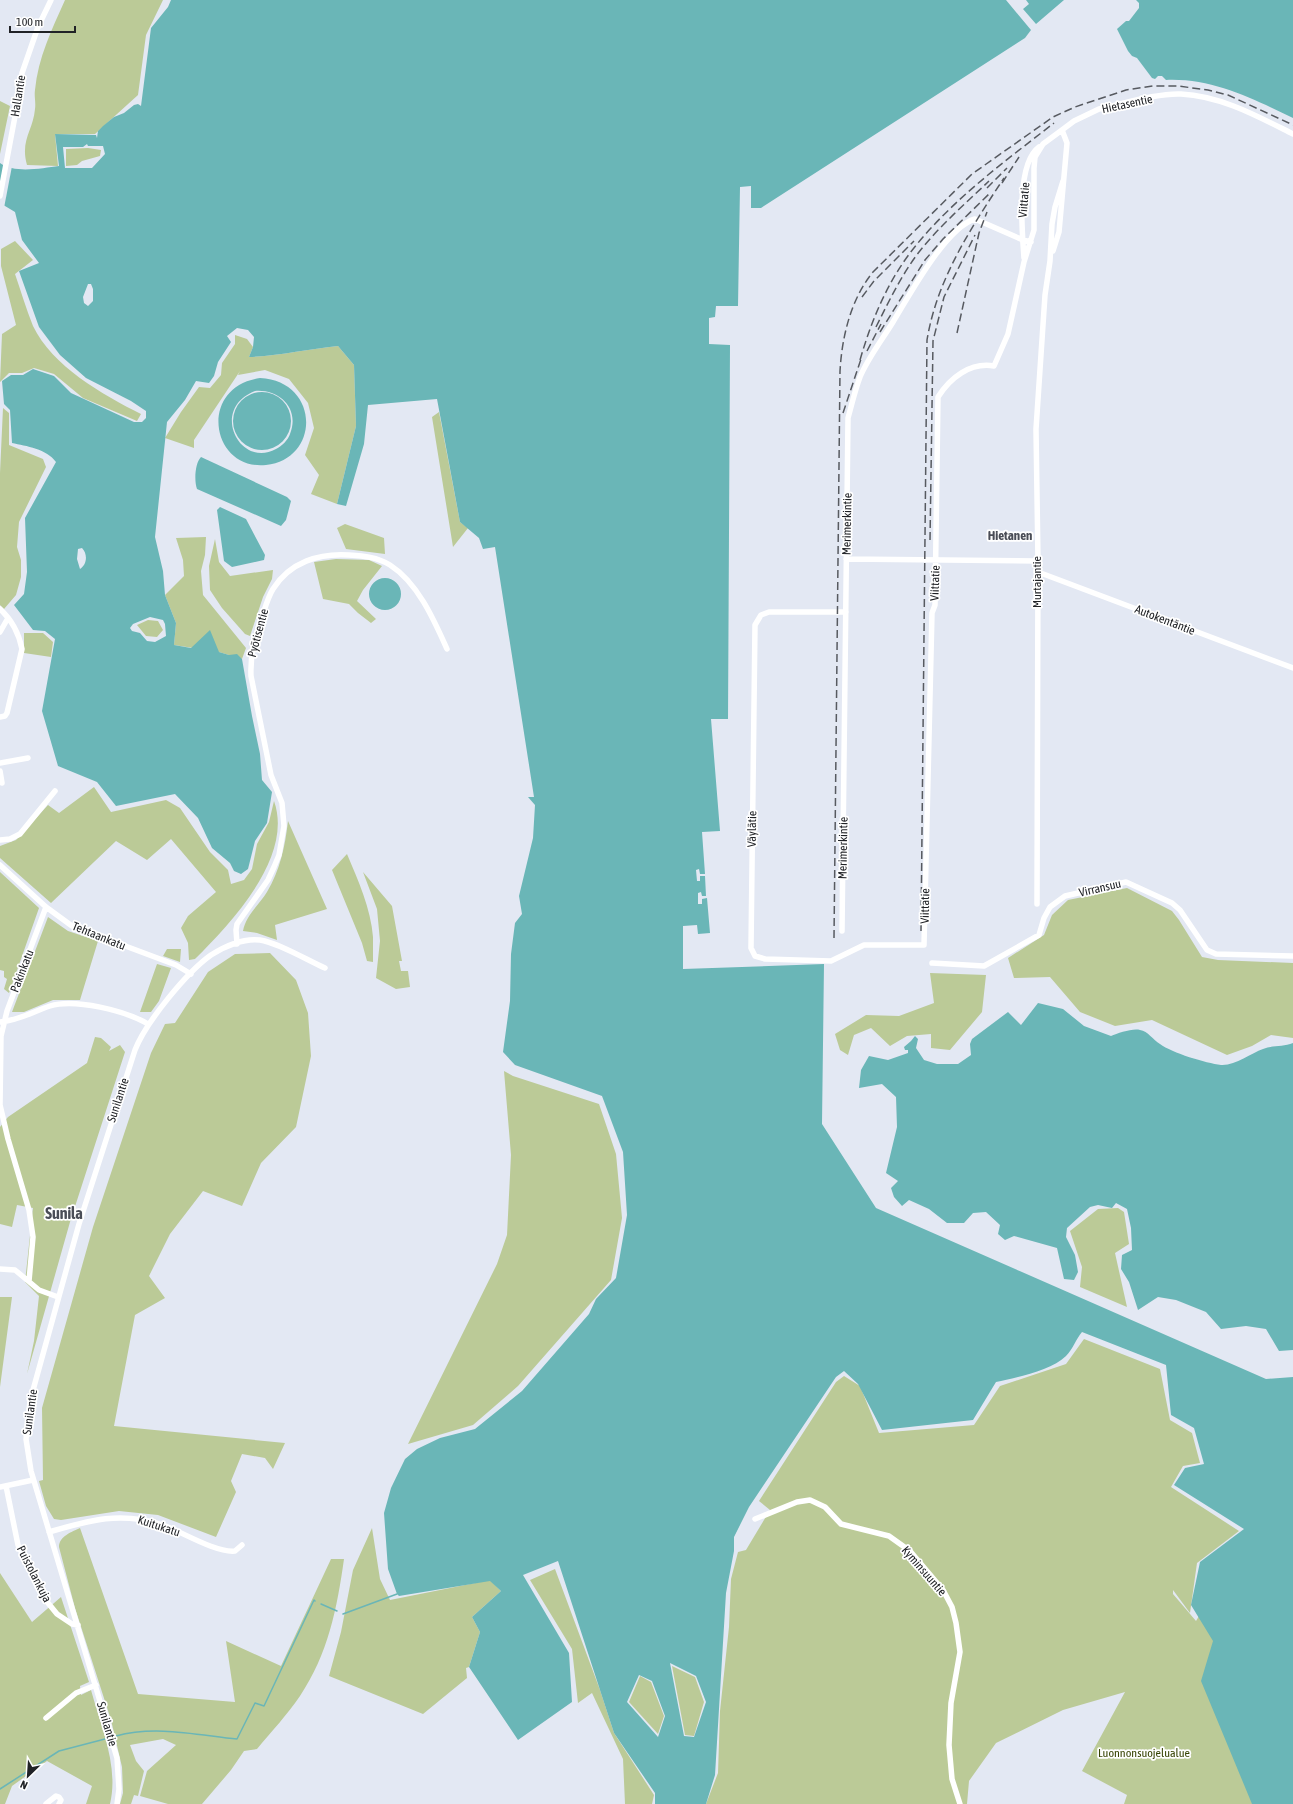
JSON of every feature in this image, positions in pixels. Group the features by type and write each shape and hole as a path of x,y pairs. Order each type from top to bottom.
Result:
{"street":[{"name":"Hallantie","path":"0,196 22,73 38,27 51,0"},
{"name":"Hietasentie","path":"1062,130 1074,121 1099,109 1167,95 1180,94 1226,103 1245,110 1293,134"},
{"name":"Viittatie","path":"1024,262 1021,211 1028,162 1033,152 1062,130"},
{"path":"1050,261 1058,232 1067,144 1062,130"},
{"name":"Viittatie","path":"924,945 932,613 935,605 938,397 946,385 958,374 984,364 994,366 1008,334 1024,262 1034,230 1035,157 1044,144"},
{"path":"1050,261 1054,207 1063,181"},
{"name":"Merimerkintie","path":"842,931 848,418 860,376 871,356 927,267 950,237 969,220 975,219 1031,242"},
{"name":"Murtajantie","path":"1037,904 1038,561 1036,429 1045,295 1050,261"},
{"name":"Pyötisentie","path":"237,944 237,924 268,880 281,847 284,826 282,803 271,775 251,676 252,648 273,589 293,568 313,558 341,555 364,556 378,559 391,566 412,586 427,609 447,649"},
{"path":"846,559 1038,561"},
{"name":"Autokentäntie","path":"1038,572 1293,668"},
{"path":"0,609 8,618 20,640 22,649 7,713 5,716 0,717"},
{"name":"Väylätie","path":"846,612 769,612 761,615 755,625 751,948 756,956 765,959 831,961 864,946 924,945"},
{"path":"0,632 8,618"},
{"path":"0,763 28,758"},
{"path":"0,771 2,783"},
{"path":"0,840 10,839 20,834 55,792"},
{"name":"Tehtaankatu","path":"0,865 46,907 72,926 176,964 191,974"},
{"name":"Virransuu","path":"932,963 984,966 1039,935 1044,918 1050,907 1065,896 1126,882 1172,903 1180,910 1206,950 1216,954 1293,956"},
{"name":"Pakinkatu","path":"29,1281 33,1237 29,1210 8,1139 0,1105 0,1037 2,1022 46,907"},
{"path":"191,974 212,955 244,941 261,940 271,943 325,968"},
{"name":"Sunilantie","path":"117,1804 119,1789 117,1758 33,1480 26,1440 28,1413 58,1297 79,1224 132,1058 148,1024 191,974"},
{"path":"2,1022 16,1020 54,1005 84,1003 126,1015 148,1024"},
{"path":"0,1268 15,1270 39,1290 58,1297"},
{"path":"3,1486 33,1480"},
{"name":"Puistolankuja","path":"3,1486 18,1545 44,1598 57,1614 78,1625"},
{"name":"Kyminsuuntie","path":"755,1519 797,1502 810,1500 825,1507 841,1524 889,1536 910,1551 943,1590 952,1607 960,1652 951,1703 949,1746 952,1779 960,1804"},
{"name":"Kuitukatu","path":"49,1532 88,1521 111,1517 126,1517 144,1520 164,1526 223,1550 235,1551 242,1545"},
{"path":"46,1718 76,1693 96,1685"},
{"path":"46,1804 56,1796 60,1797 60,1804"}],"green space":[{"path":"65,0 163,0 146,35 138,95 95,134 55,134 58,166 27,165 25,149 34,117 35,92 39,67 46,44"},
{"path":"0,101 10,106 0,154"},
{"path":"88,148 101,150 100,156 82,161 77,165 66,166 66,149"},
{"path":"15,241 33,260 15,274 33,326 42,340 53,354 80,378 111,398 141,414 137,421 83,398 54,374 34,368 22,373 9,373 0,382 2,334 16,325 1,266 1,249"},
{"path":"235,335 247,339 253,347 249,357 338,346 354,365 356,426 337,504 311,494 319,475 305,455 314,428 308,403 289,379 265,370 238,375 240,371 194,440 194,448 165,438 199,387 210,388 221,375 222,363 235,344"},
{"path":"3,408 9,413 9,445 43,459 46,467 19,522 17,547 21,560 21,577 16,595 4,609 0,605 0,473"},
{"path":"439,412 460,522 468,528 453,547 432,417"},
{"path":"345,524 384,538 385,554 346,549 337,528"},
{"path":"206,537 205,555 201,571 203,595 246,648 242,659 219,652 174,645 176,623 165,595 184,576 183,560 176,538"},
{"path":"215,539 219,562 230,576 273,570 272,579 263,597 250,636 245,634 222,608 210,590 209,566"},
{"path":"336,559 369,560 382,566 363,590 357,601 376,619 371,623 349,604 323,599 314,562"},
{"path":"148,620 158,621 163,630 157,637 146,636 137,625"},
{"path":"24,633 43,633 53,642 51,657 24,653"},
{"path":"94,787 111,812 166,800 180,808 210,852 228,870 231,884 244,880 252,869 257,844 269,822 274,801 278,822 275,844 267,866 256,888 225,927 195,959 189,960 188,943 181,928 188,916 216,892 171,839 147,860 116,841 51,903 0,858 0,846 16,840 48,805 59,813"},
{"path":"288,821 327,909 275,925 277,940 257,933 243,931 253,910 264,897 272,884 279,867"},
{"path":"347,854 370,916 373,937 373,962 367,961 362,943 332,870"},
{"path":"0,872 39,908 9,993 4,989 7,979 4,977 4,971 0,970"},
{"path":"363,872 392,906 402,961 399,961 401,971 408,971 410,987 396,989 376,978 380,941 377,909"},
{"path":"1127,888 1172,911 1202,957 1218,960 1293,963 1293,1038 1271,1035 1252,1046 1227,1055 1152,1020 1115,1026 1080,1012 1050,977 1014,978 1008,958 1044,935 1052,915 1068,900"},
{"path":"48,917 68,931 98,941 80,1000 53,1000 24,1012 12,1012"},
{"path":"167,949 181,949 180,962 163,956"},
{"path":"270,953 296,980 308,1013 311,1056 296,1127 261,1163 242,1206 203,1191 170,1234 149,1276 165,1298 135,1315 114,1426 285,1443 273,1469 265,1458 242,1454 231,1481 236,1492 216,1537 158,1515 119,1511 61,1520 54,1519 46,1506 39,1481 43,1480 42,1408 93,1227 151,1053 165,1024 175,1023 208,972 235,954"},
{"path":"157,964 171,968 159,1001 151,1012 140,1012"},
{"path":"930,973 986,975 982,1012 950,1050 931,1048 931,1034 907,1036 890,1046 871,1028 854,1035 848,1055 840,1050 835,1034 866,1015 899,1016 934,1003"},
{"path":"95,1037 101,1038 111,1047 109,1051 120,1045 125,1052 70,1222 27,1374 34,1341 39,1296 25,1282 33,1208 17,1205 12,1227 0,1224 0,1127 8,1117 87,1063"},
{"path":"504,1071 513,1076 599,1104 616,1154 622,1218 611,1280 518,1386 473,1425 408,1444 497,1264 507,1235 511,1155"},
{"path":"1118,1208 1124,1212 1129,1244 1115,1253 1127,1307 1080,1287 1082,1267 1070,1231 1098,1209"},
{"path":"0,1297 12,1297 0,1387"},
{"name":"Luonnonsuojelualue","path":"1084,1339 1160,1369 1170,1420 1192,1433 1200,1463 1183,1466 1171,1487 1239,1531 1197,1563 1190,1613 1173,1590 1173,1594 1196,1621 1199,1616 1223,1617 1254,1804 1124,1804 1127,1795 1082,1771 1125,1692 1063,1710 996,1743 969,1781 967,1804 706,1804 718,1773 720,1711 729,1627 731,1579 738,1552 746,1550 770,1510 759,1501 836,1382 844,1376 860,1386 879,1433 974,1425 1000,1386 1066,1364"},
{"path":"80,1528 138,1694 235,1702 226,1641 281,1666 331,1559 344,1559 338,1596 330,1630 318,1664 310,1680 290,1710 257,1749 244,1751 231,1770 202,1804 168,1804 140,1796 147,1771 176,1745 163,1739 130,1745 136,1761 144,1771 138,1796 134,1795 131,1804 120,1804 123,1793 122,1767 111,1720 75,1608 59,1547 61,1540 64,1537"},
{"path":"372,1528 380,1579 390,1600 490,1580 501,1591 472,1617 480,1632 469,1667 466,1668 467,1678 423,1714 329,1676 341,1632 353,1570"},
{"path":"555,1569 600,1690 614,1733 654,1795 652,1804 625,1804 623,1759 592,1693 578,1703 572,1649 530,1580"},
{"path":"0,1573 32,1622 61,1597 89,1682 80,1686 81,1695 91,1690 108,1747 112,1775 110,1804 86,1804 92,1786 47,1761 12,1786 5,1804 0,1804"},
{"path":"672,1666 695,1677 704,1702 694,1736 685,1735"},
{"path":"640,1676 651,1682 664,1716 658,1734 629,1702"}],"shaded area":[{"path":"171,0 1006,0 1031,30 1025,38 761,208 751,208 751,186 740,187 738,306 716,306 715,317 709,318 709,344 730,345 728,719 711,719 720,831 702,832 705,874 700,874 699,869 696,870 697,881 700,881 700,876 705,876 706,896 702,896 701,892 698,893 698,904 702,904 702,899 707,898 710,933 698,934 697,925 683,926 683,969 824,964 822,1124 876,1208 1266,1379 1293,1377 1293,1804 1252,1804 1201,1681 1213,1641 1191,1605 1200,1562 1244,1529 1174,1485 1185,1468 1204,1464 1194,1428 1171,1415 1166,1365 1082,1332 1066,1356 1052,1366 1023,1376 996,1382 973,1420 882,1430 858,1384 844,1371 836,1377 749,1507 734,1537 734,1551 726,1593 715,1775 706,1804 655,1804 655,1793 614,1733 558,1561 523,1575 569,1653 572,1702 518,1740 469,1667 480,1632 472,1617 501,1591 490,1581 399,1596 397,1594 388,1569 384,1513 391,1488 405,1459 417,1449 440,1438 475,1429 522,1391 589,1314 596,1299 616,1278 627,1215 623,1152 602,1096 515,1065 503,1052 510,1001 511,954 515,923 522,914 519,896 533,838 535,805 528,797 534,797 495,547 483,549 479,538 460,522 437,399 368,405 364,444 346,506 337,504 356,426 354,365 338,346 249,357 253,347 254,337 248,330 237,328 227,336 231,342 218,362 214,376 209,383 196,381 185,400 167,422 155,537 163,571 165,595 176,623 174,645 191,648 210,630 219,652 229,655 237,654 242,659 260,754 262,780 272,792 267,823 255,841 248,869 241,874 234,871 230,863 212,848 198,818 175,794 116,806 97,782 58,766 42,711 55,639 45,631 33,630 14,605 24,594 27,572 25,518 56,462 42,451 12,443 10,410 4,404 2,381 11,375 23,375 33,369 54,376 71,393 134,422 142,422 146,418 146,411 131,401 86,378 60,355 39,327 19,271 39,263 22,240 15,212 0,203 0,163 13,168 21,169 37,169 59,166 55,134 96,135 97,138 98,131 114,117 124,113 134,105 138,104 141,106 151,28 168,7","holes":["87,144 88,146 103,146 105,154 92,168 65,168 63,147 83,147","88,284 91,284 93,289 93,301 88,306 84,303 83,297","82,548 86,559 84,565 80,569 77,559 78,549","150,617 163,620 165,624 166,636 155,642 147,641 140,633 132,631 130,628 133,624","670,1663 696,1676 706,1702 694,1737 684,1736","639,1675 652,1681 665,1716 658,1737 627,1702"]},
{"path":"1026,0 1064,0 1036,24 1023,9 1029,4"},
{"path":"1136,0 1293,0 1293,118 1248,97 1216,86 1200,82 1166,80 1162,76 1158,76 1155,79 1152,78 1137,58 1132,56 1128,51 1117,29 1126,21 1129,21 1139,8 1139,3"},
{"path":"260,378 280,382 294,392 303,405 306,420 304,436 297,449 284,460 266,465 247,463 233,455 223,442 219,427 220,411 227,396 240,385","holes":["255,391 272,393 286,402 292,416 292,425 289,436 283,445 263,453 251,451 241,444 235,434 232,423 234,410 241,399"]},
{"path":"256,392 268,392 283,400 291,415 291,427 283,442 268,450 256,450 241,442 233,427 233,415 241,400"},
{"path":"201,457 287,497 291,501 286,520 281,526 197,489 197,463"},
{"path":"220,507 246,519 265,555 264,560 232,567 224,561 217,510"},
{"path":"382,578 388,578 398,585 401,594 400,600 394,607 388,610 382,610 372,603 369,597 369,591 376,581"},
{"path":"1038,1003 1063,1009 1084,1026 1111,1036 1130,1030 1143,1031 1172,1051 1198,1060 1221,1065 1232,1063 1267,1048 1293,1043 1293,1350 1279,1351 1266,1329 1246,1326 1221,1329 1206,1312 1176,1300 1158,1297 1138,1310 1129,1282 1121,1269 1122,1255 1132,1250 1131,1228 1127,1209 1116,1203 1112,1208 1098,1205 1090,1207 1067,1228 1066,1237 1075,1255 1078,1272 1074,1280 1064,1279 1057,1248 1014,1236 1005,1240 998,1234 1000,1225 986,1212 973,1213 964,1223 947,1223 929,1209 909,1200 902,1206 894,1197 891,1188 898,1181 886,1173 897,1127 896,1097 882,1084 859,1088 861,1070 869,1056 888,1060 908,1053 908,1050 905,1050 904,1047 915,1036 918,1039 916,1048 924,1060 937,1064 958,1064 971,1055 970,1044 972,1039 1008,1012 1021,1025"}],"pier":[{"path":"5,164 12,166 4,208 0,206 0,184"}],"waterway":[{"path":"343,1614 397,1594"},
{"path":"116,1736 146,1731 161,1731 192,1733 237,1739 255,1703 264,1706 314,1600 315,1601"},
{"path":"321,1604 337,1611"},
{"path":"0,1789 59,1751 105,1739"}],"railway":[{"path":"834,938 840,371 843,345 849,318 853,306 865,283 873,272 972,174 1053,117 1075,107 1126,90 1153,86 1178,86 1208,90 1228,95 1293,125"},
{"path":"860,360 880,304 901,265 925,234 978,184 1054,123"},
{"path":"1002,183 1019,157"},
{"path":"987,188 1007,168"},
{"path":"921,931 927,340 932,318 947,275 979,216 1004,178"},
{"path":"876,327 899,282 916,256 942,226 989,181"},
{"path":"880,332 925,260 943,239 991,192"},
{"path":"957,333 979,233 987,212"},
{"path":"930,540 933,341 944,297 975,235"},
{"path":"862,297 874,281 914,241"},
{"path":"867,351 881,324"},
{"path":"843,413 862,356"}],"district":[{"name":"Hietanen","path":"1010,535"},
{"name":"Sunila","path":"64,1213"}]}
